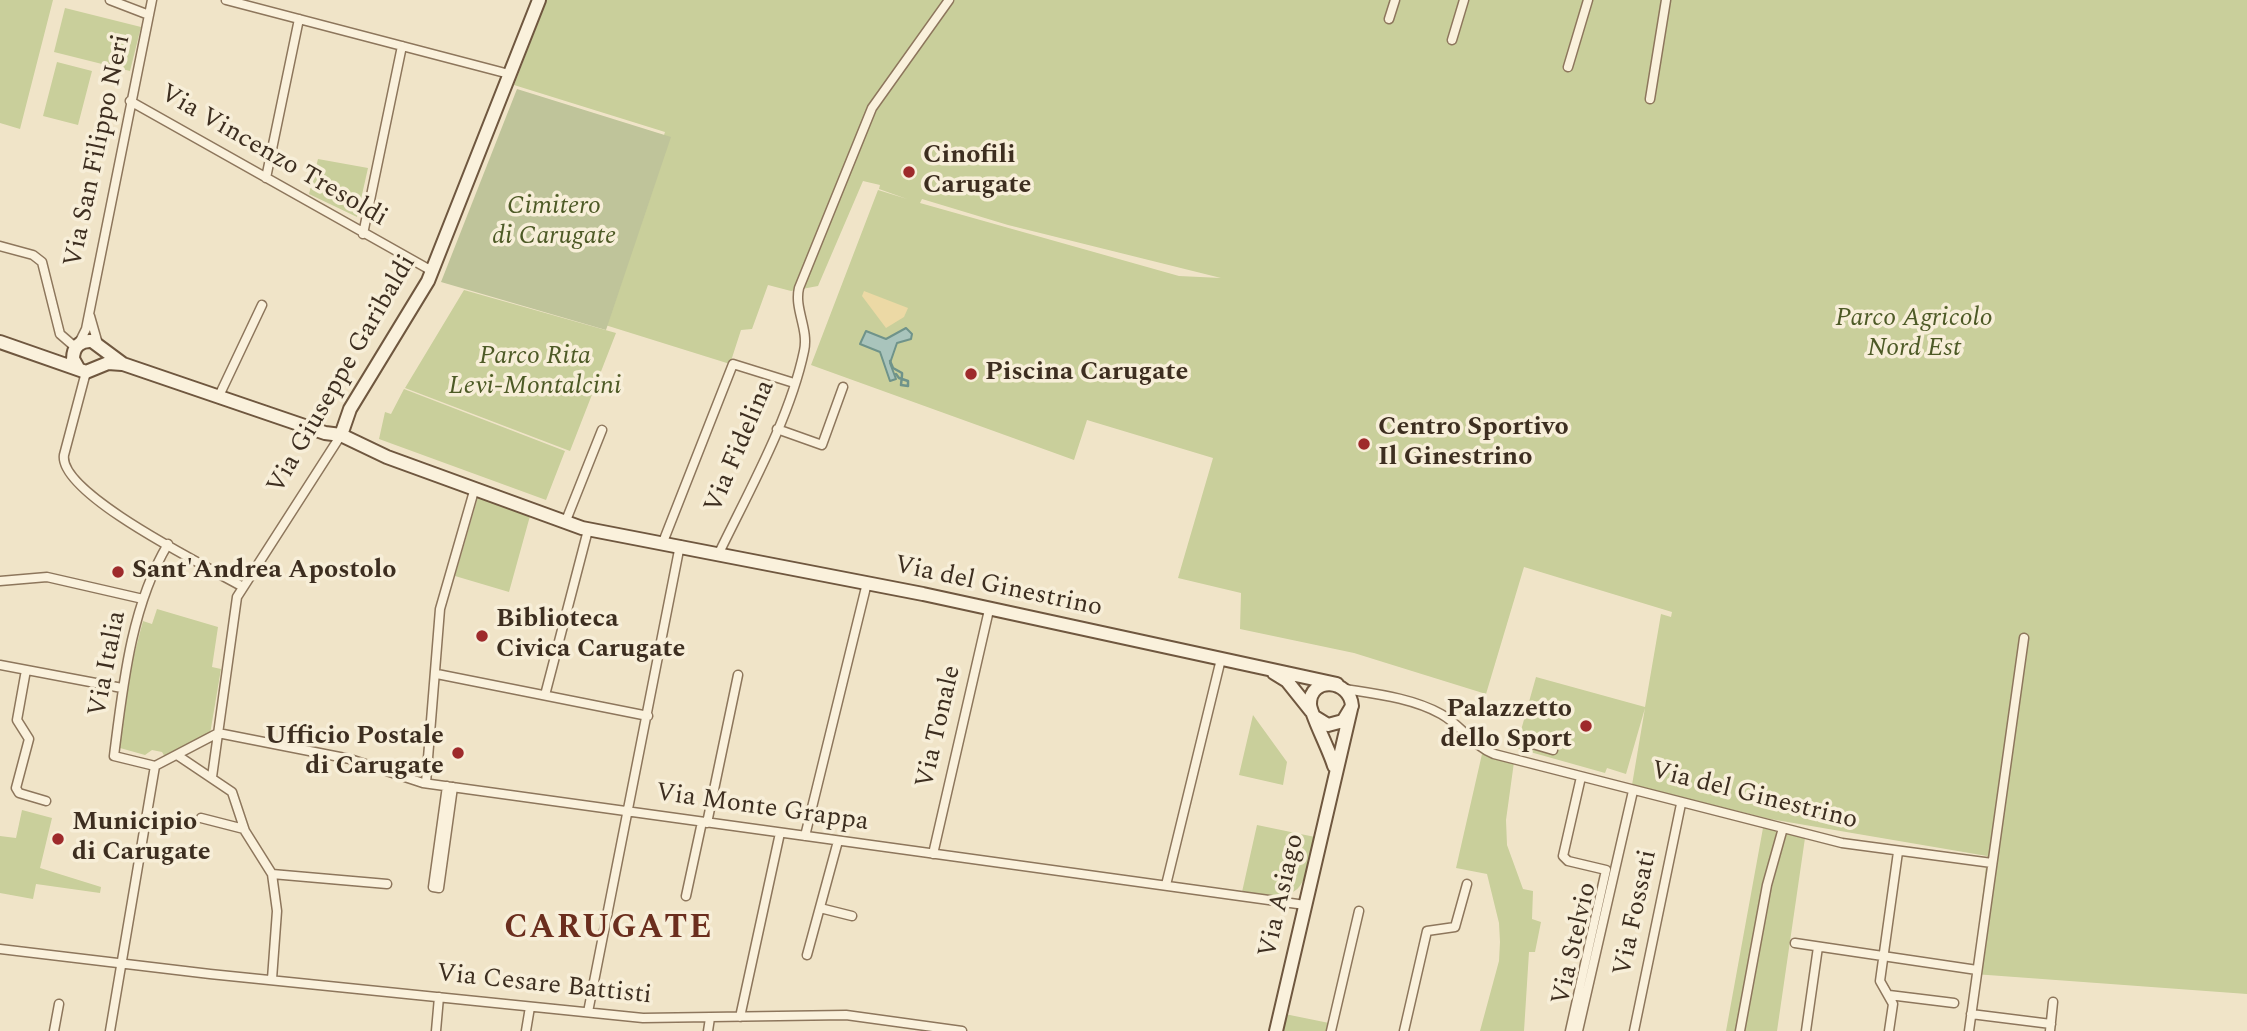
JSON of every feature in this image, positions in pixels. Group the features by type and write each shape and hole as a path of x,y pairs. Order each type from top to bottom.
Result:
{"street":[{"path":"110,0 149,15"},
{"name":"Via San Filippo Neri","path":"75,348 89,310 152,0"},
{"path":"226,0 509,74"},
{"name":"Via Giuseppe Garibaldi","path":"212,777 234,606 243,587 341,435 350,409 432,271 539,0"},
{"name":"Via Fidelina","path":"122,364 325,433 341,435 387,457 565,523 588,530 663,541 719,553 794,383 805,346 796,299 800,284 872,108 949,0"},
{"path":"1389,19 1395,0"},
{"path":"1452,40 1464,0"},
{"path":"1568,67 1588,0"},
{"path":"1650,99 1666,0"},
{"path":"266,178 299,19"},
{"path":"363,234 402,46"},
{"name":"Via Vincenzo Tresoldi","path":"130,101 432,271"},
{"path":"0,246 33,255 42,262 61,334 75,348 82,370 63,465 96,500 117,516 243,587"},
{"path":"218,398 262,305"},
{"path":"89,310 100,346 101,365"},
{"path":"35,352 75,348 87,341 100,346 122,364"},
{"path":"0,342 82,370 101,365 122,364"},
{"path":"663,541 733,363 794,383"},
{"path":"776,429 822,445 843,387"},
{"path":"565,523 602,430"},
{"path":"426,783 437,674 440,609 474,491"},
{"path":"545,695 588,530"},
{"name":"Via Italia","path":"155,766 114,755 122,688 143,599 149,578 167,544"},
{"path":"588,1012 680,545"},
{"name":"Via del Ginestrino","path":"719,553 1268,669 1347,690 1384,695 1436,711 1491,753 1681,804 1783,828 1898,852 1992,863"},
{"path":"0,581 47,577 143,599"},
{"path":"805,836 867,583"},
{"name":"Via Tonale","path":"933,854 989,610"},
{"path":"1969,1031 2024,638"},
{"path":"1166,885 1222,659"},
{"path":"0,665 122,688"},
{"name":"Via del Ginestrino","path":"1268,669 1287,681 1313,714"},
{"path":"26,670 17,720 29,739 16,788 19,793 46,801"},
{"path":"437,674 648,716"},
{"path":"686,896 738,676"},
{"path":"1313,714 1324,724 1335,724 1346,719 1351,709 1347,690 1317,689 1311,699 1313,714 1329,747 1335,770"},
{"name":"Via Asiago","path":"1276,1031 1351,709"},
{"path":"110,1031 155,766 218,733"},
{"name":"Via Monte Grappa","path":"218,733 343,757 426,783 450,787 1305,905"},
{"path":"1519,740 1553,750"},
{"path":"177,754 234,794 244,829 272,874 277,911 272,979"},
{"name":"Via Stelvio","path":"1581,777 1563,856 1568,861 1606,870 1616,866"},
{"path":"450,787 439,888 433,887 450,787"},
{"name":"Via Stelvio","path":"1578,1031 1633,791"},
{"name":"Via Fossati","path":"1634,1031 1681,804"},
{"path":"201,818 244,829"},
{"path":"1740,1031 1767,885 1783,828"},
{"path":"740,1017 780,833"},
{"path":"807,955 838,841"},
{"path":"1889,1031 1894,1007 1881,983 1898,852"},
{"name":"Via Stelvio","path":"1570,1031 1606,870"},
{"path":"272,874 387,884"},
{"path":"1404,1031 1427,932 1455,927 1467,884"},
{"path":"820,908 852,916"},
{"path":"1331,1031 1359,911"},
{"path":"1795,943 1977,970"},
{"path":"1806,1031 1818,947"},
{"name":"Via Cesare Battisti","path":"0,949 210,974 648,1019 846,1015 959,1031"},
{"path":"1889,995 1954,1003"},
{"path":"436,1031 439,997"},
{"path":"1971,1014 2050,1028 2053,1002"},
{"path":"54,1031 59,1004"},
{"path":"526,1031 530,1007"},
{"path":"708,1031 710,1018"}],"green space":[{"path":"0,0 53,0 20,129 0,123"},
{"name":"Parco Agricolo Nord Est","path":"547,0 2247,0 2247,994 1974,974 1987,856 1770,819 1632,785 1645,708 1626,774 1607,768 1605,773 1516,748 1536,677 1645,707 1661,614 1671,617 1672,612 1524,567 1486,694 1354,653 1240,629 1241,593 1178,578 1213,458 1087,420 1074,460 811,365 878,190 907,199 879,189 880,185 863,181 818,286 791,291 768,285 752,329 741,330 730,364 602,324 665,132 514,85","holes":["922,199 1008,225 1221,278 1179,276 920,203"]},
{"path":"65,8 141,27 130,71 54,52"},
{"path":"57,62 92,71 78,125 43,116"},
{"name":"Cimitero di Carugate","path":"517,89 671,137 606,330 441,282"},
{"path":"318,159 368,168 357,217 309,194"},
{"name":"Parco Rita Levi-Montalcini","path":"464,290 616,333 570,451 405,388"},
{"path":"404,389 565,451 546,500 379,439 385,412 391,414"},
{"path":"478,497 530,516 509,592 455,576"},
{"path":"157,609 218,627 212,667 221,669 210,734 165,757 162,752 152,750 145,755 120,748 125,689 143,621 152,624"},
{"path":"1253,715 1287,762 1283,785 1239,775"},
{"path":"1482,754 1514,762 1506,820 1507,845 1523,889 1533,891 1532,919 1541,922 1535,952 1529,952 1524,1031 1480,1031 1499,961 1499,923 1487,874 1456,868"},
{"path":"22,810 52,818 40,868 101,887 100,893 36,884 33,899 0,893 0,836 16,838"},
{"path":"1257,825 1315,837 1307,871 1296,890 1277,895 1242,892"},
{"path":"1763,828 1805,838 1777,1031 1726,1031"},
{"path":"1280,1013 1329,1023 1328,1031 1276,1031"}],"sand":[{"path":"864,291 908,308 904,317 886,328 862,296"}],"water":[{"path":"906,328 912,334 911,339 897,343 890,363 896,379 890,381 880,352 860,344 866,331 886,339"}],"waterway":[{"path":"890,361 893,368 902,373 902,375 901,385 908,386 908,381 899,378 896,374"}],"place":[{"name":"Cinofili Carugate","path":"909,172"},
{"name":"Piscina Carugate","path":"971,374"},
{"name":"Centro Sportivo Il Ginestrino","path":"1364,444"},
{"name":"Sant'Andrea Apostolo","path":"118,572"},
{"name":"Biblioteca Civica Carugate","path":"482,636"},
{"name":"Palazzetto dello Sport","path":"1586,726"},
{"name":"Ufficio Postale di Carugate","path":"458,753"},
{"name":"Municipio di Carugate","path":"58,839"}],"district":[{"name":"CARUGATE","path":"609,931"}]}
